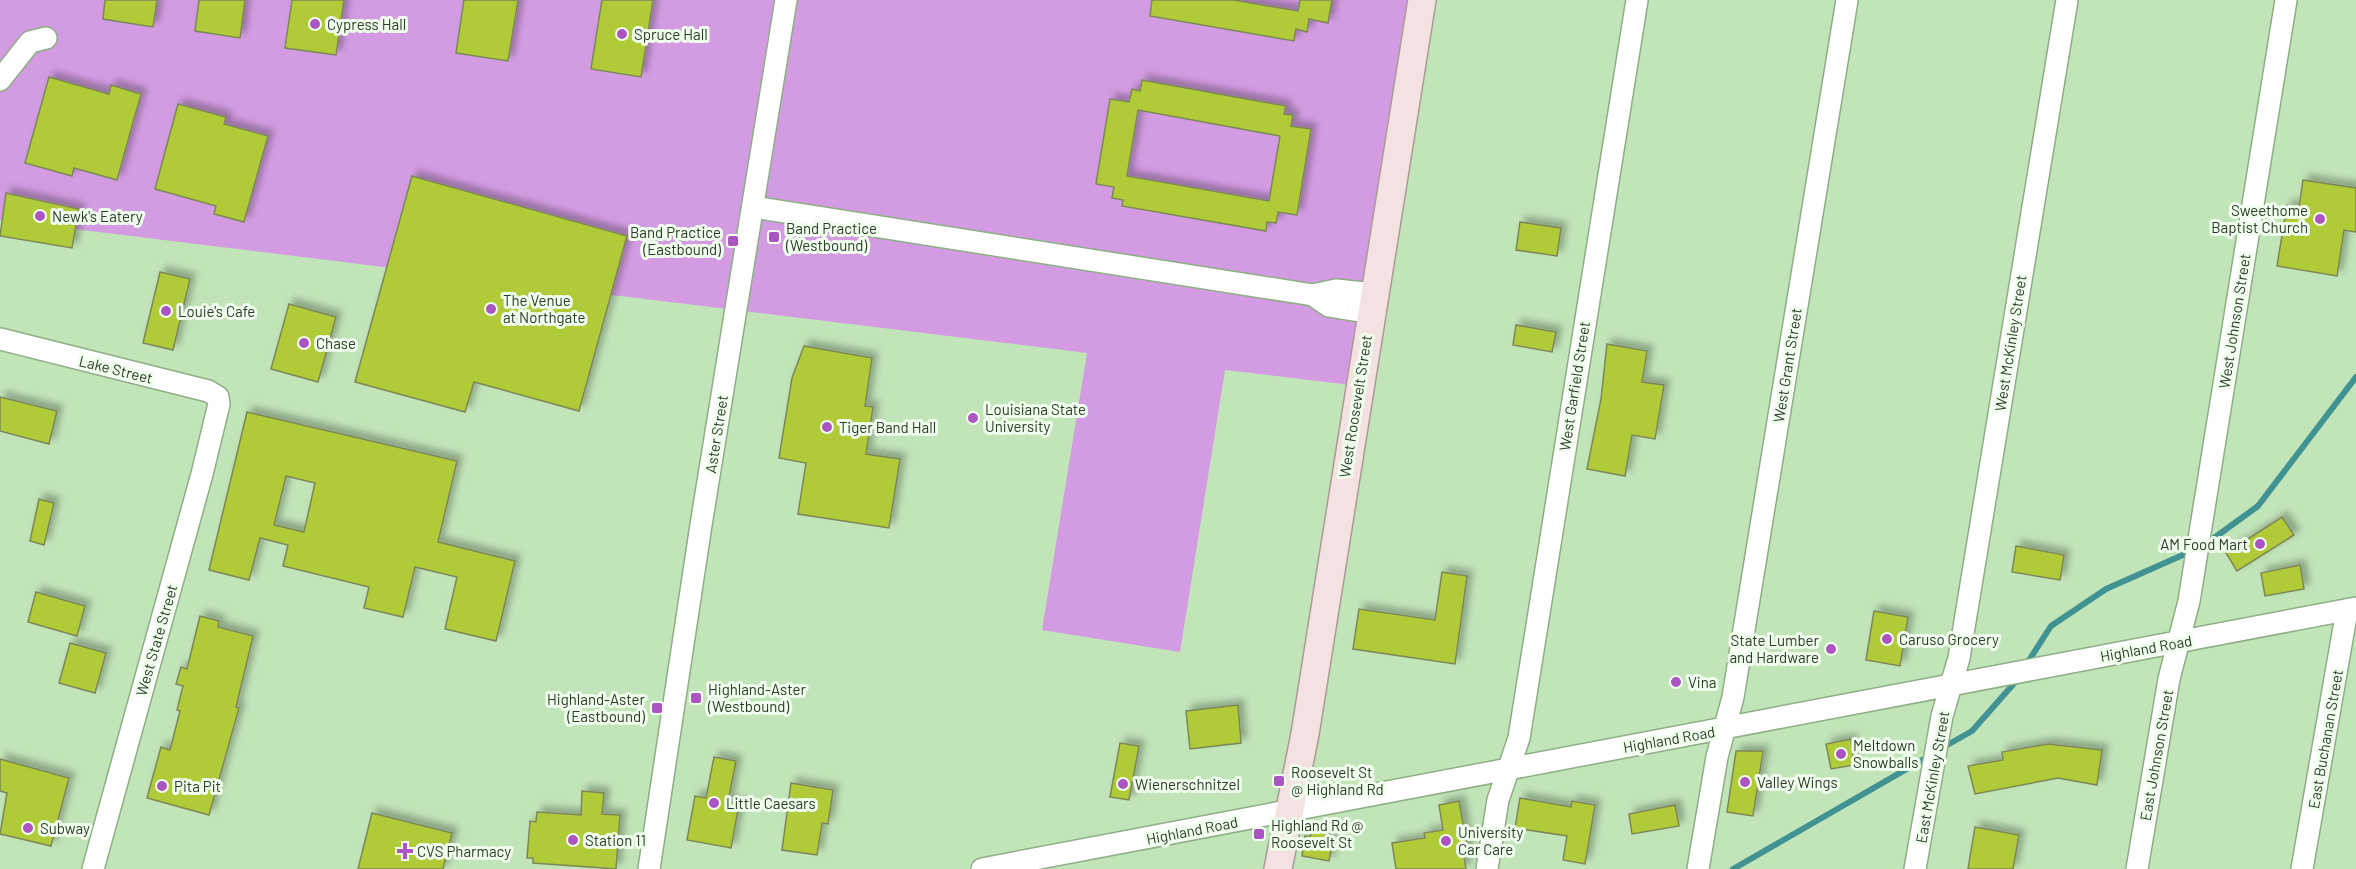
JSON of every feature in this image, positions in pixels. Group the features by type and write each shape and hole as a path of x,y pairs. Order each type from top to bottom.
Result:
{"main road":[{"name":"West Roosevelt Street","path":"1278,869 1305,734 1422,0"}],"street":[{"name":"Aster Street","path":"649,869 786,0"},
{"name":"West Garfield Street","path":"1487,869 1498,800 1519,738 1520,715 1637,0"},
{"name":"West Grant Street","path":"1699,862 1724,730 1733,697 1846,0"},
{"name":"West McKinley Street","path":"1951,686 1959,657 2067,0"},
{"name":"West Johnson Street","path":"2178,642 2189,601 2286,0"},
{"path":"0,80 30,42 46,38"},
{"path":"753,207 1313,295 1329,306 1372,304"},
{"name":"Lake Street","path":"0,339 208,392 218,397 218,410"},
{"name":"West State Street","path":"93,869 218,410"},
{"name":"Highland Road","path":"982,869 2352,609"},
{"name":"East Buchanan Street","path":"2302,869 2352,609"},
{"name":"East Johnson Street","path":"2137,869 2169,680 2178,642"},
{"name":"East McKinley Street","path":"1916,869 1941,721 1951,686"}],"shaded area":[{"name":"Louisiana State University","path":"0,0 1422,0 1359,386 1225,370 1180,652 1042,630 1087,353 0,220"}],"building":[{"path":"105,0 157,0 153,27 103,19"},
{"path":"199,0 245,0 240,38 195,31"},
{"name":"Cypress Hall","path":"292,0 344,0 336,55 285,48"},
{"path":"464,0 518,0 508,61 456,53"},
{"name":"Spruce Hall","path":"602,0 653,0 641,77 591,69"},
{"path":"1152,0 1234,0 1298,11 1300,0 1332,0 1328,23 1309,19 1307,32 1296,29 1294,41 1150,16"},
{"path":"49,77 109,94 111,85 141,94 117,180 74,168 72,176 25,163"},
{"path":"1142,80 1286,106 1284,114 1293,115 1291,126 1311,129 1297,215 1278,212 1276,223 1267,222 1266,231 1122,206 1123,200 1112,198 1114,187 1096,184 1110,99 1129,102 1132,89 1140,91","holes":["1138,110 1280,136 1269,201 1127,176"]},
{"path":"178,104 226,117 224,124 268,136 244,222 214,214 216,206 155,189"},
{"name":"The Venue at Northgate","path":"412,176 627,236 579,411 474,382 465,412 355,382"},
{"name":"Sweethome Baptist Church","path":"2303,180 2356,188 2356,232 2344,230 2337,276 2277,266 2287,205 2299,207"},
{"name":"Newk's Eatery","path":"6,193 79,209 72,248 0,236"},
{"path":"1520,222 1561,228 1557,256 1516,250"},
{"name":"Louie's Cafe","path":"160,272 190,279 173,350 143,343"},
{"name":"Chase","path":"289,304 336,317 318,382 271,369"},
{"path":"1516,325 1556,332 1552,352 1513,345"},
{"path":"1607,344 1647,351 1642,382 1664,385 1655,439 1632,435 1625,476 1587,469 1601,399"},
{"name":"Tiger Band Hall","path":"804,346 872,358 865,406 873,407 866,454 900,459 889,528 798,514 806,463 779,458 792,378"},
{"path":"0,397 57,411 49,444 0,431"},
{"path":"247,412 457,461 438,542 515,561 496,641 445,629 457,577 415,567 403,617 364,608 369,587 283,566 288,545 260,538 249,580 209,570","holes":["286,476 315,483 304,532 274,525"]},
{"path":"39,499 54,503 44,545 30,541"},
{"name":"AM Food Mart","path":"2282,517 2294,535 2237,571 2226,553"},
{"path":"2016,546 2064,555 2060,580 2012,572"},
{"path":"2300,565 2304,589 2265,596 2261,573"},
{"path":"1442,572 1467,576 1455,664 1353,649 1359,609 1435,620"},
{"path":"36,592 85,606 77,636 28,622"},
{"name":"Caruso Grocery","path":"1874,611 1908,617 1900,666 1866,660"},
{"path":"200,616 219,621 218,627 253,636 236,707 239,708 209,815 147,798 161,747 170,750 180,711 177,710 183,686 176,684 181,667 187,669"},
{"path":"70,643 106,653 95,693 59,683"},
{"path":"1238,705 1241,743 1190,749 1186,711"},
{"name":"Meltdown Snowballs","path":"1851,739 1854,765 1831,769 1826,744"},
{"name":"Wienerschnitzel","path":"1120,743 1139,746 1129,800 1110,797"},
{"path":"2048,744 2102,750 2097,785 2058,778 1975,794 1968,766 2003,760 2002,752"},
{"name":"Valley Wings","path":"1736,751 1763,751 1753,816 1727,812"},
{"name":"Little Caesars","path":"714,757 736,761 728,802 739,804 731,848 687,840 695,796 706,798"},
{"path":"0,759 69,778 51,846 0,834 7,793 0,791"},
{"path":"791,783 833,790 828,824 822,823 817,855 782,850"},
{"name":"Station 11","path":"582,791 604,793 602,814 620,815 616,869 533,863 533,858 527,858 530,821 536,822 537,812 581,815"},
{"path":"1520,798 1571,807 1572,801 1595,805 1585,864 1563,860 1567,836 1515,828"},
{"name":"University Car Care","path":"1459,801 1468,850 1463,851 1466,869 1396,869 1392,843 1425,838 1424,833 1443,830 1439,805"},
{"path":"1675,805 1679,826 1632,834 1629,814"},
{"name":"CVS Pharmacy","path":"372,813 452,833 443,869 358,869"},
{"path":"1975,827 2019,835 2013,869 1968,869"},
{"path":"1312,831 1326,833 1325,838 1333,840 1329,861 1302,856 1305,836 1310,837"}],"waterway":[{"path":"2203,546 2258,506 2356,377"},
{"path":"2026,665 2051,626 2106,589 2194,550"},
{"path":"1942,748 1972,731 2018,679"},
{"path":"1733,869 1931,755"}],"place":[{"name":"Cypress Hall","path":"315,24"},
{"name":"Spruce Hall","path":"622,34"},
{"name":"Newk's Eatery","path":"40,216"},
{"name":"Sweethome Baptist Church","path":"2320,219"},
{"name":"Band Practice (Westbound)","path":"774,237"},
{"name":"Band Practice (Eastbound)","path":"733,241"},
{"name":"The Venue at Northgate","path":"491,309"},
{"name":"Louie's Cafe","path":"166,311"},
{"name":"Chase","path":"304,343"},
{"name":"Louisiana State University","path":"973,418"},
{"name":"Tiger Band Hall","path":"827,427"},
{"name":"AM Food Mart","path":"2260,544"},
{"name":"Caruso Grocery","path":"1887,639"},
{"name":"State Lumber and Hardware","path":"1831,649"},
{"name":"Vina","path":"1676,682"},
{"name":"Highland-Aster (Westbound)","path":"696,698"},
{"name":"Highland-Aster (Eastbound)","path":"657,708"},
{"name":"Meltdown Snowballs","path":"1841,754"},
{"name":"Roosevelt St @ Highland Rd","path":"1279,781"},
{"name":"Valley Wings","path":"1745,782"},
{"name":"Wienerschnitzel","path":"1123,784"},
{"name":"Pita Pit","path":"162,786"},
{"name":"Little Caesars","path":"714,803"},
{"name":"Subway","path":"28,828"},
{"name":"Highland Rd @ Roosevelt St","path":"1259,834"},
{"name":"Station 11","path":"573,840"},
{"name":"University Car Care","path":"1446,841"},
{"name":"CVS Pharmacy","path":"405,851"}]}
